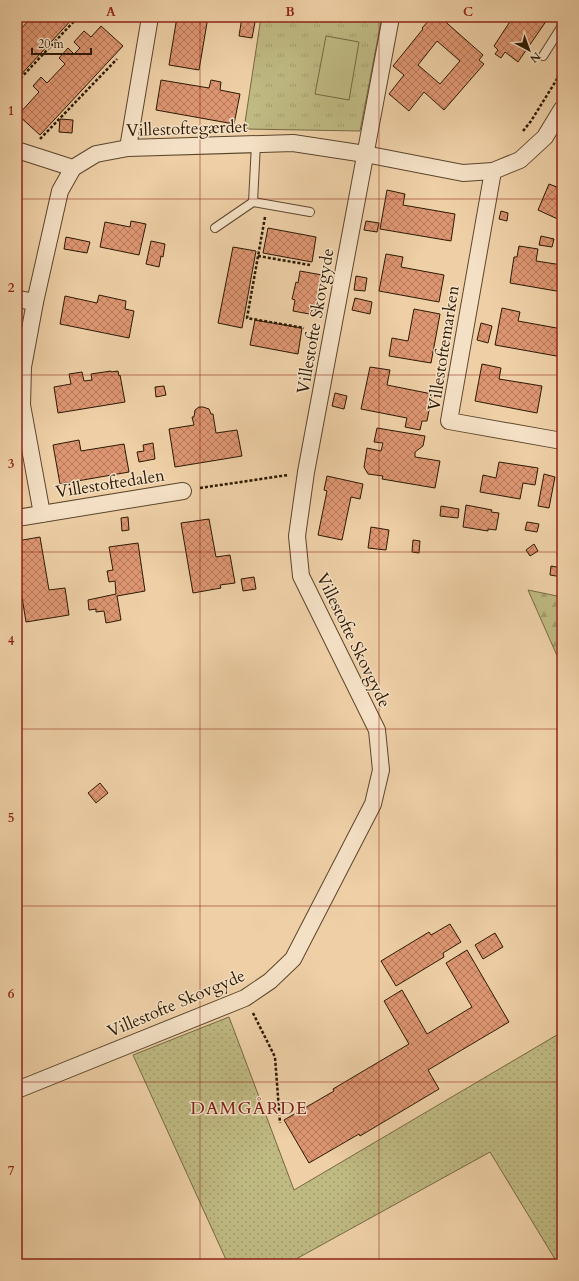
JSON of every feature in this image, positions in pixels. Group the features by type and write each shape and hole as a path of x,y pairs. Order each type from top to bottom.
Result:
{"street":[{"path":"128,148 150,17"},
{"name":"Villestofte Skovgyde","path":"17,1090 245,998 270,981 293,959 373,804 381,770 377,730 301,576 297,536 306,472 391,17"},
{"name":"Villestoftegærdet","path":"72,168 96,154 128,148 293,143 365,154 463,173 493,171 520,160 545,136 562,109"},
{"path":"22,151 72,168"},
{"name":"Villestoftedalen","path":"42,514 22,405 23,367 35,302 60,191 72,168"},
{"name":"Villestoftemarken","path":"493,171 449,421 562,441"},
{"path":"17,299 35,302"},
{"name":"Villestoftedalen","path":"17,518 183,491"}],"lane":[{"path":"543,56 562,26"},
{"path":"253,202 256,144"},
{"path":"215,228 253,202 310,212"}],"path":[{"path":"17,82 78,17"},
{"path":"22,151 117,59"},
{"path":"519,136 531,121 562,71"},
{"path":"267,205 247,318 304,328"},
{"path":"258,256 310,265"},
{"path":"183,491 306,472"},
{"path":"245,998 275,1057 280,1123"}],"green space":[{"path":"261,17 382,17 360,131 244,129"},
{"path":"326,36 359,42 349,100 315,94"},
{"path":"528,590 562,597 562,667"},
{"path":"229,1017 294,1190 562,1032 562,1264 558,1264 490,1152 287,1264 228,1264 133,1055"}],"building":[{"path":"32,17 74,17 17,79 17,33"},
{"path":"177,17 208,17 199,70 169,65"},
{"path":"242,17 256,17 252,38 239,36"},
{"path":"432,17 440,17 483,55 479,60 484,64 444,110 424,92 409,111 389,94 404,75 393,66 423,29 422,28","holes":["437,41 460,61 440,84 418,65"]},
{"path":"513,17 549,17 518,62 505,52 501,58 495,54 498,50 494,46"},
{"path":"101,26 123,46 40,135 18,115 39,92 33,86 41,77 47,83 65,64 59,58 68,48 74,54 80,48 74,42 84,31 91,37"},
{"path":"161,80 209,88 211,80 221,82 220,90 240,94 234,124 156,110"},
{"path":"60,119 73,120 72,133 59,132"},
{"path":"549,184 562,189 562,221 538,210"},
{"path":"387,190 405,194 403,205 455,214 451,241 380,229"},
{"path":"501,211 508,213 507,221 499,219"},
{"path":"131,221 146,224 139,255 100,247 105,222 130,227"},
{"path":"366,221 379,223 377,232 364,230"},
{"path":"268,228 316,237 312,262 263,253"},
{"path":"541,236 554,239 552,247 539,245"},
{"path":"66,237 90,242 87,253 64,249"},
{"path":"151,241 165,244 163,257 161,256 159,267 146,264"},
{"path":"519,246 538,249 536,261 562,265 562,292 510,283 514,257 517,257"},
{"path":"233,247 256,251 242,328 218,323"},
{"path":"386,254 403,257 401,267 444,275 439,302 379,291"},
{"path":"300,271 322,275 315,315 293,311 295,300 292,299 296,282 298,283"},
{"path":"356,276 367,278 365,291 354,290"},
{"path":"99,295 126,301 125,309 134,311 129,338 60,324 65,296 97,303"},
{"path":"355,298 372,302 370,314 352,310"},
{"path":"502,308 520,312 518,321 562,329 562,357 495,345"},
{"path":"414,309 440,314 431,363 389,356 392,338 408,341"},
{"path":"255,320 302,328 298,354 250,345"},
{"path":"481,323 492,326 488,343 477,340"},
{"path":"482,364 501,368 499,379 542,386 537,413 475,401"},
{"path":"370,367 390,370 387,385 432,394 427,421 422,421 420,430 405,427 407,418 361,409"},
{"path":"118,371 119,376 120,375 125,402 58,413 54,387 71,384 69,374 82,372 84,381 92,380 91,374"},
{"path":"164,386 166,395 156,397 155,387"},
{"path":"335,393 347,396 344,409 332,406"},
{"path":"199,407 209,409 211,414 213,414 216,433 237,430 242,456 175,467 169,429 194,425 192,417 194,417 195,410"},
{"path":"377,428 425,436 423,446 415,452 415,457 440,461 435,488 382,479 383,476 368,474 364,467 367,448 381,451 383,443 374,442"},
{"path":"79,440 81,451 124,444 129,472 60,484 53,445"},
{"path":"153,443 155,459 139,462 137,452 144,451 143,445"},
{"path":"499,462 538,468 535,485 523,483 520,499 480,492 483,475 496,478"},
{"path":"544,474 555,477 549,508 538,506"},
{"path":"327,476 363,484 360,499 351,497 342,540 318,535 327,491 324,490"},
{"path":"466,505 492,510 491,512 499,513 496,530 488,529 488,531 463,527"},
{"path":"441,506 459,509 458,518 440,516"},
{"path":"128,517 129,530 122,531 121,518"},
{"path":"209,519 216,557 230,555 235,583 220,585 221,588 193,593 181,523"},
{"path":"527,522 539,524 537,532 525,530"},
{"path":"562,525 562,556 557,555"},
{"path":"371,527 389,530 386,550 368,548"},
{"path":"40,537 49,590 65,588 69,615 26,622 17,566 17,541"},
{"path":"413,540 420,541 419,553 412,552"},
{"path":"138,543 145,591 117,596 121,620 106,623 104,611 96,612 96,609 89,610 88,600 116,594 115,581 109,582 107,571 113,570 109,547"},
{"path":"534,544 538,551 530,556 526,550"},
{"path":"551,566 562,568 562,577 550,575"},
{"path":"254,577 256,589 243,591 241,579"},
{"path":"100,783 108,793 96,803 88,793"},
{"path":"450,924 461,942 443,953 444,957 396,986 381,961 429,932 431,935"},
{"path":"495,933 503,947 483,959 475,945"},
{"path":"467,950 509,1022 428,1070 439,1089 360,1136 359,1134 309,1163 284,1120 409,1044 384,1001 402,990 427,1034 472,1007 446,963"}],"district":[{"name":"DAMGÅRDE","path":"249,1108"}]}
